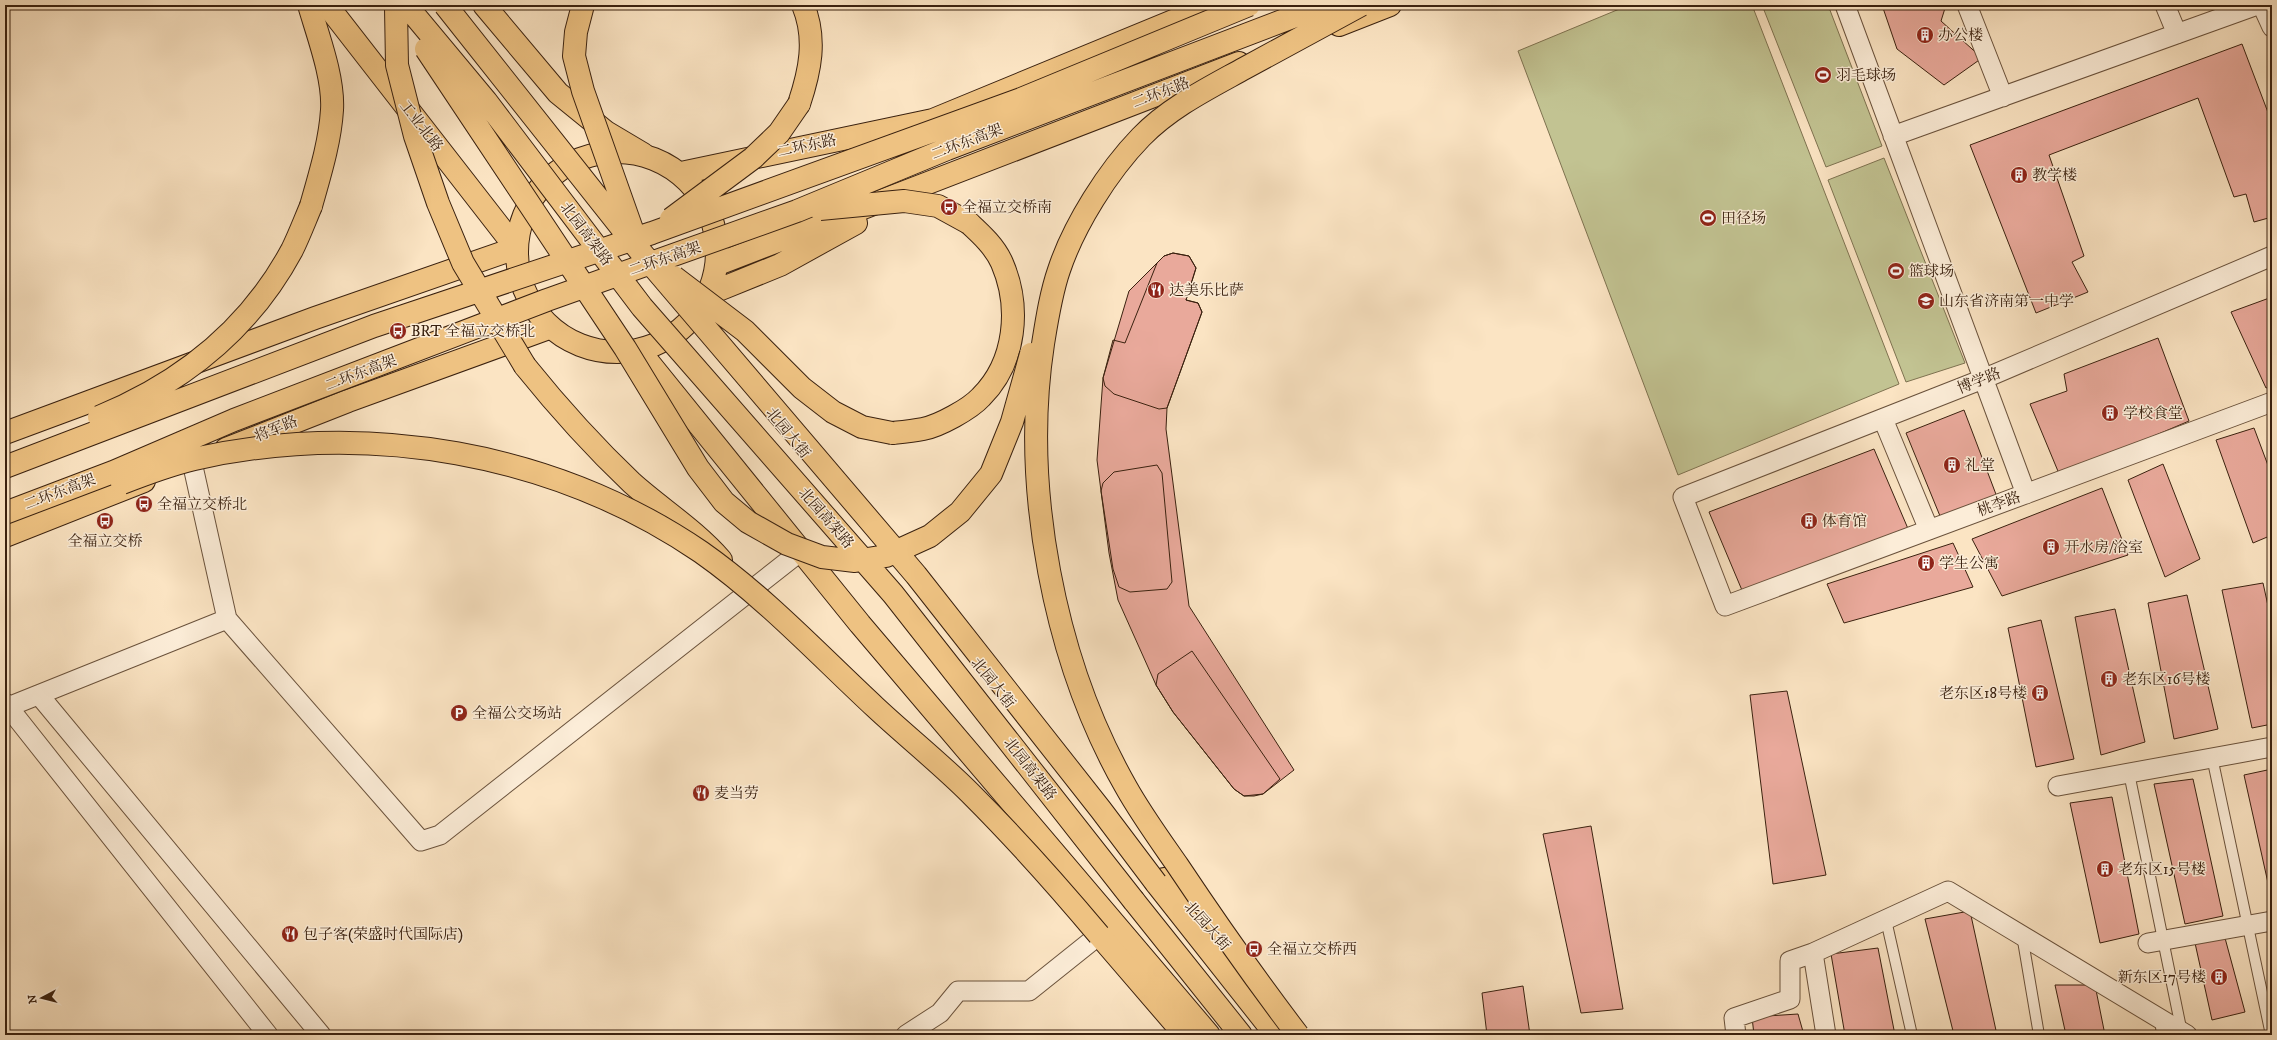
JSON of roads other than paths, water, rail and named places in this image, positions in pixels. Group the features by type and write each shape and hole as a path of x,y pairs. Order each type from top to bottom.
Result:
{"main road":[{"path":"5,454 116,410 167,384 209,354 245,318 270,285 292,250 311,206 324,164 332,109 328,77 309,5"},
{"name":"工业北路","path":"326,5 516,248"},
{"path":"396,5 457,94 625,348 698,468 724,502 748,522 787,544 822,557 855,560 886,556 930,536 960,512 991,474 1010,429 1028,364 1058,271 1076,230 1102,186 1141,136 1179,106 1362,5"},
{"path":"396,5 397,65 414,136 438,203 463,263 514,350 564,415 632,483 709,546 744,586"},
{"name":"北园高架路","path":"406,5 486,101 642,307 893,594 1241,1035"},
{"name":"北园高架路","path":"445,5 640,251 916,575 1276,1035"},
{"path":"484,5 558,93 606,132 643,154 680,173 706,203 717,233 718,264 711,293 694,319 641,353 608,354 577,346 549,328 531,305 519,277 516,248 524,212 544,182 574,160 610,151 643,154"},
{"path":"583,5 576,32 574,56 583,91 640,251 745,331 802,388 832,412 862,427 892,433 924,429 957,415 981,397 998,373 1009,352 1014,324 1012,294 1002,263 988,240 969,223 938,206 904,201 797,211"},
{"path":"652,233 753,158 779,133 799,104 808,77 812,48 807,15 803,5"},
{"name":"二环东路","path":"706,203 798,171 933,120 1212,5"},
{"name":"二环东高架","path":"5,467 374,326 652,233 1021,99 1250,5"},
{"name":"二环东高架","path":"5,513 113,472 234,420 547,300 797,211 947,149 1324,5"},
{"name":"二环东路","path":"718,264 1390,5"},
{"name":"二环东路","path":"680,173 933,120"},
{"name":"二环东路","path":"711,293 780,265 933,181"},
{"path":"5,433 315,318 516,248"},
{"path":"1058,271 1048,316 1039,374 1037,480 1042,535 1048,564 1064,631 1079,682 1097,727 1126,787 1195,891 1298,1035"},
{"name":"北园大街","path":"694,319 1063,768 1307,1035"},
{"name":"将军路","path":"5,536 348,400 549,328"},
{"path":"641,353 860,624 1209,1035"},
{"path":"5,528 155,470 192,459 270,447 340,443 408,446 492,459 551,477 604,498 650,521 701,553 790,624 876,708 969,792 1058,886 1185,1035"}],"street":[{"path":"1845,5 2026,494"},
{"path":"1967,5 2003,97"},
{"path":"2165,5 2177,34"},
{"path":"1894,136 2257,5"},
{"path":"2262,5 2272,27"},
{"name":"博学路","path":"1725,606 1683,497 1983,379 2272,256"},
{"name":"桃李路","path":"1725,606 2272,402"},
{"path":"1883,419 1929,530"},
{"path":"192,462 227,619 421,841 440,835 801,551"},
{"path":"227,619 39,695 6,705 268,1035"},
{"path":"39,695 321,1035"},
{"path":"2058,786 2272,747"},
{"path":"1736,1035 1734,1018 1790,999 1790,961 1813,953 1948,891 2022,935 2161,1027 2185,1034"},
{"path":"2156,941 2272,921"},
{"path":"906,1035 940,1013 958,991 1029,991 1100,935"},
{"path":"1813,953 1826,1035"}],"lane":[{"path":"2212,757 2271,1035"},
{"path":"2129,773 2156,941 2185,1034"},
{"path":"1886,920 1912,1035"},
{"path":"2022,935 2039,1035"}],"place":[{"name":"办公楼","path":"1925,35"},
{"name":"羽毛球场","path":"1823,75"},
{"name":"教学楼","path":"2019,175"},
{"name":"全福立交桥南","path":"949,207"},
{"name":"田径场","path":"1708,218"},
{"name":"篮球场","path":"1896,271"},
{"name":"达美乐比萨","path":"1156,290"},
{"name":"山东省济南第一中学","path":"1926,301"},
{"name":"BRT 全福立交桥北","path":"398,331"},
{"name":"学校食堂","path":"2110,413"},
{"name":"礼堂","path":"1952,465"},
{"name":"全福立交桥北","path":"144,504"},
{"name":"全福立交桥","path":"105,521"},
{"name":"体育馆","path":"1809,521"},
{"name":"开水房/浴室","path":"2051,547"},
{"name":"学生公寓","path":"1926,563"},
{"name":"老东区16号楼","path":"2109,679"},
{"name":"老东区18号楼","path":"2040,693"},
{"name":"全福公交场站","path":"459,713"},
{"name":"麦当劳","path":"701,793"},
{"name":"老东区15号楼","path":"2105,869"},
{"name":"包子客(荣盛时代国际店)","path":"290,934"},
{"name":"全福立交桥西","path":"1254,949"},
{"name":"新东区17号楼","path":"2219,977"}]}
